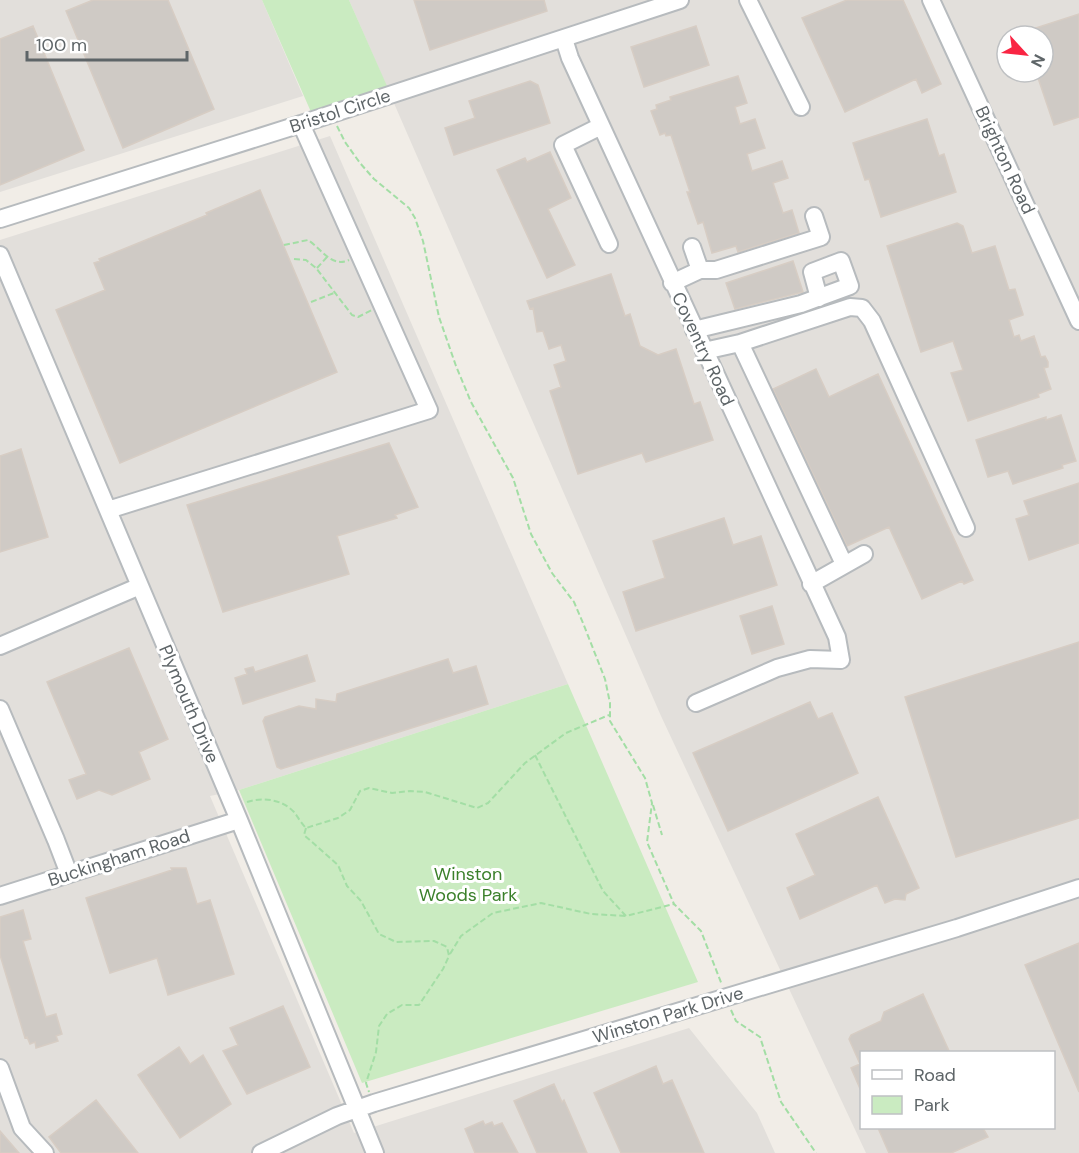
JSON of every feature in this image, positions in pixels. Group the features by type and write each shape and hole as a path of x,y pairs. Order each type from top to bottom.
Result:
{"street":[{"name":"Bristol Circle","path":"0,219 301,124 680,0"},
{"path":"748,0 801,107"},
{"name":"Brighton Road","path":"931,0 1079,321"},
{"name":"Coventry Road","path":"564,39 570,58 672,283 837,637 841,660 810,658 777,668 696,704"},
{"path":"108,510 429,410 301,124"},
{"path":"601,126 564,145 609,244"},
{"path":"672,283 700,270 716,270 821,237 814,216"},
{"path":"692,247 700,270"},
{"name":"Plymouth Drive","path":"0,255 236,813 375,1153"},
{"path":"694,330 819,298"},
{"path":"704,351 740,344 850,307 862,308 872,321 966,528"},
{"path":"740,344 844,564"},
{"path":"811,584 864,554"},
{"path":"0,646 140,586"},
{"path":"0,709 69,874"},
{"name":"Buckingham Road","path":"0,896 69,874 236,813"},
{"name":"Winston Park Drive","path":"261,1153 337,1116 374,1103 957,928 1079,888"},
{"path":"0,1068 22,1128 45,1153"}],"path":[{"path":"332,112 345,142 360,163 409,208 415,218 423,241 439,317 456,366 471,402 513,478 531,534 552,573 574,602 604,679 610,703 609,715 616,733 645,778 662,835"},
{"path":"284,245 308,240 335,262 342,263 351,259"},
{"path":"316,268 327,257"},
{"path":"294,259 306,260 316,268 352,315 358,317 382,305"},
{"path":"311,302 334,293"},
{"path":"306,828 338,818 350,810 360,791 369,788 392,793 425,792 477,808 488,803 525,763 566,733 609,715"},
{"path":"535,755 603,891 626,916"},
{"path":"236,813 256,799 267,799 292,810 306,828"},
{"path":"652,802 647,842 674,904 701,931 720,981"},
{"path":"306,828 304,834 338,865 347,886 361,901 379,934 396,942 434,941 447,947 449,956"},
{"path":"374,1103 366,1083 376,1052 379,1026 387,1014 402,1005 418,1005 461,936 493,914 541,903 591,914 626,916 674,904"},
{"path":"731,1009 736,1021 760,1037 781,1102 816,1153"}],"shaded area":[{"path":"0,0 262,0 303,96 0,192"},
{"path":"349,0 1079,0 1079,1153 866,1153 661,716"},
{"path":"330,136 568,684 239,790 210,796 354,1133 689,1028 757,1113 775,1153 0,1153 0,240"}],"green space":[{"path":"262,0 349,0 387,86 311,112"},
{"name":"Winston Woods Park","path":"568,684 698,982 362,1083 239,790"}],"building":[{"path":"93,0 168,0 214,109 123,148 66,11"},
{"path":"414,0 544,0 547,11 430,50"},
{"path":"847,0 903,0 941,84 922,93 916,79 845,112 802,18"},
{"path":"1079,14 1079,117 1054,125 1040,84 1055,84 1055,24 1048,24"},
{"path":"33,26 84,150 0,185 0,39"},
{"path":"696,26 709,65 644,87 631,47"},
{"path":"738,76 747,103 735,107 740,124 755,119 765,148 747,154 752,171 782,161 788,178 773,183 783,213 792,210 799,233 738,252 736,246 712,253 703,222 698,224 671,135 666,136 665,133 660,135 651,111 657,109 656,105 671,100 670,97"},
{"path":"530,81 538,85 550,123 454,155 445,128 475,118 469,101"},
{"path":"927,119 939,156 944,154 956,192 881,217 869,179 865,180 853,143"},
{"path":"550,152 571,198 548,209 575,265 547,278 497,170 525,158 527,162"},
{"path":"260,190 337,372 120,463 56,310 105,290 94,263 100,261 99,259 207,215 206,213"},
{"path":"957,223 963,226 972,253 995,246 1009,290 1015,289 1023,314 1009,320 1014,337 1019,335 1021,341 1034,336 1041,357 1045,356 1048,362 1048,367 1044,368 1051,389 1038,394 1039,397 968,421 951,373 963,370 953,341 921,352 887,246"},
{"path":"793,261 803,292 735,309 726,283"},
{"path":"611,274 625,316 630,314 640,346 658,355 676,349 694,404 700,402 713,440 646,462 642,453 578,474 550,391 561,387 554,365 566,361 561,345 549,349 543,331 537,332 533,308 530,309 527,301"},
{"path":"816,369 829,397 878,374 973,580 964,584 962,581 922,599 889,527 847,546 773,389"},
{"path":"1061,415 1076,461 1062,465 1063,468 1013,484 1008,471 988,477 976,440 1046,417 1046,420"},
{"path":"389,443 418,507 395,515 397,518 337,536 349,574 223,612 187,505"},
{"path":"21,449 48,537 0,552 0,456"},
{"path":"1079,483 1079,543 1029,560 1016,519 1029,515 1024,501"},
{"path":"724,518 733,545 761,536 777,585 636,631 623,592 665,578 653,541"},
{"path":"772,606 784,644 752,654 740,616"},
{"path":"1079,642 1079,818 956,857 905,697"},
{"path":"129,648 168,739 139,752 150,779 112,795 99,790 77,799 69,780 86,774 47,682"},
{"path":"307,655 315,681 243,704 235,678 247,674 245,669 253,667 255,672"},
{"path":"448,659 453,673 476,666 488,704 281,769 277,767 263,721 265,717 299,706 316,709 316,699 336,702 337,694"},
{"path":"810,702 818,719 832,713 858,773 728,831 693,753"},
{"path":"878,797 919,888 906,894 905,900 895,899 885,903 877,885 800,919 787,888 815,875 796,834"},
{"path":"171,868 186,868 197,904 210,900 234,974 168,995 157,958 110,973 86,898 172,870"},
{"path":"23,910 31,939 23,941 46,1017 56,1014 62,1034 56,1036 58,1041 36,1048 35,1042 30,1044 27,1037 25,1038 0,955 0,917"},
{"path":"1079,943 1079,1092 1025,965"},
{"path":"923,994 949,1051 860,1051 860,1064 849,1039 851,1035 881,1021 884,1012"},
{"path":"283,1006 310,1067 247,1094 223,1051 238,1045 230,1028"},
{"path":"179,1047 190,1064 203,1055 231,1104 180,1138 138,1075"},
{"path":"860,1064 860,1089 851,1068"},
{"path":"656,1066 663,1084 672,1080 704,1153 621,1153 594,1093"},
{"path":"554,1084 562,1102 564,1100 587,1153 537,1153 514,1101"},
{"path":"96,1100 138,1153 61,1153 49,1137"},
{"path":"483,1121 485,1125 492,1122 494,1126 502,1123 518,1153 475,1153 465,1129"},
{"path":"878,1129 984,1129 988,1137 951,1153 889,1153"},
{"path":"0,1131 19,1153 0,1153"}]}
